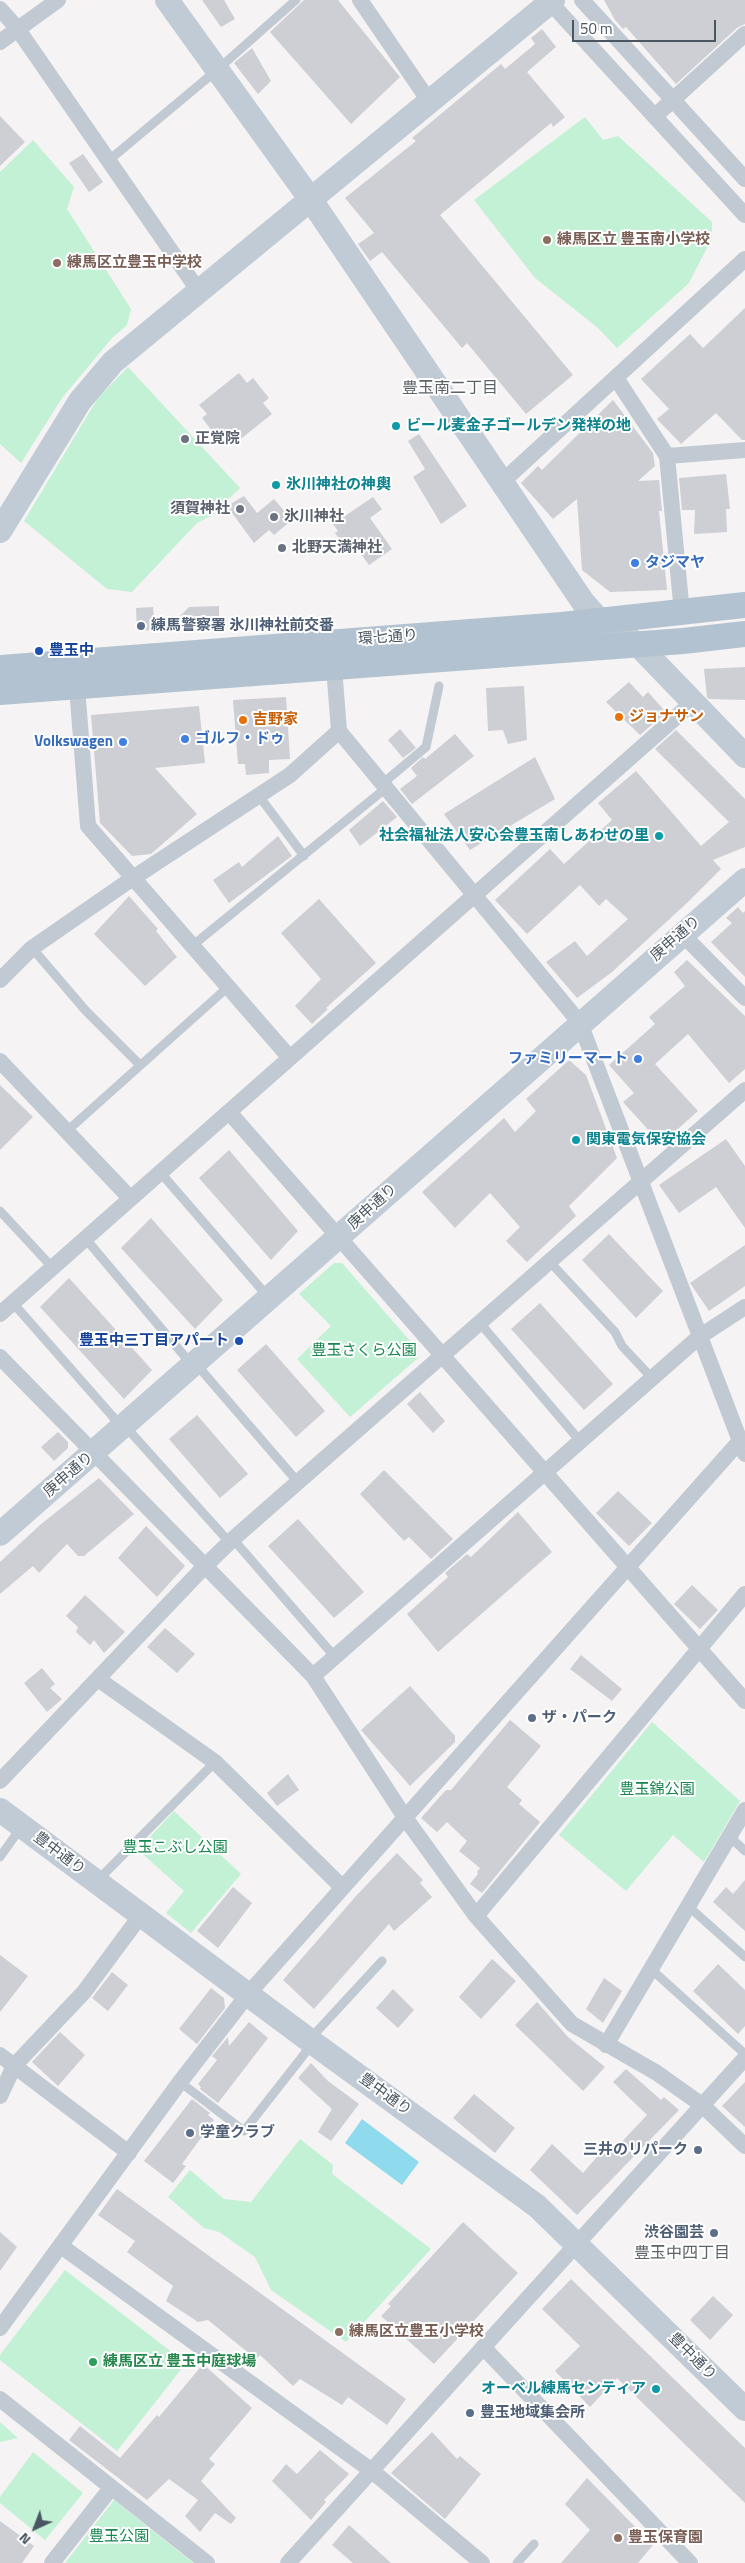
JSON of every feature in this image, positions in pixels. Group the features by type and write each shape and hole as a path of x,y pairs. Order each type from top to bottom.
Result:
{"main road":[{"name":"環七通り","path":"0,668 600,621 745,605"},
{"name":"環七通り","path":"0,692 637,644 745,634"}],"street":[{"path":"0,42 58,0"},
{"path":"167,0 310,200 584,602 600,621 637,644 745,756"},
{"path":"360,0 429,101"},
{"path":"582,0 745,179"},
{"path":"0,531 80,401 113,362 550,1 745,215"},
{"path":"0,9 17,28 198,290"},
{"path":"654,116 745,34"},
{"path":"502,482 745,259"},
{"path":"616,378 667,456 682,613"},
{"path":"667,456 745,450"},
{"path":"0,2328 180,2082 249,1993 628,1568 743,1445 699,1337 580,1023 339,731 334,667"},
{"path":"77,687 88,826 290,1058"},
{"path":"0,1314 692,703"},
{"path":"0,980 32,948 133,878 290,775 339,731"},
{"name":"庚申通り","path":"0,1534 745,880"},
{"path":"682,934 745,998"},
{"path":"0,1062 130,1198"},
{"path":"0,1781 206,1565 297,1481 640,1184 745,1090"},
{"path":"229,1112 745,1701"},
{"path":"313,1676 699,1337 745,1307"},
{"path":"0,1357 313,1676 406,1819 476,1916 572,2024 657,2073 702,2106 745,2146"},
{"path":"476,1916 745,1594"},
{"path":"98,1679 214,1762 342,1887"},
{"name":"豊中通り","path":"0,1810 537,2206 745,2409"},
{"path":"606,2045 745,1810"},
{"path":"0,2096 14,2066 84,1992 142,1916"},
{"path":"0,2055 128,2153"},
{"path":"288,2563 745,2058"},
{"path":"61,2246 372,2471 482,2563"},
{"path":"483,2347 690,2563"},
{"path":"0,2399 207,2563"},
{"path":"52,2563 111,2488"}],"lane":[{"path":"108,161 217,70 296,0"},
{"path":"192,946 304,856 426,747 439,686"},
{"path":"259,796 304,856"},
{"path":"32,948 86,1010 140,1065"},
{"path":"67,1131 228,987"},
{"path":"160,1172 269,1298"},
{"path":"0,1211 52,1267"},
{"path":"85,1238 297,1481"},
{"path":"549,1261 615,1332 622,1346 652,1378"},
{"path":"13,1303 124,1427 232,1541 335,1657"},
{"path":"479,1322 580,1441"},
{"path":"96,1882 214,1762"},
{"path":"0,1857 22,1826"},
{"path":"729,1836 745,1851"},
{"path":"688,1906 745,1957"},
{"path":"180,2082 244,2131 311,2041 382,1961"},
{"path":"651,1969 745,2054"},
{"path":"517,2563 534,2544"}],"green space":[{"path":"585,117 603,140 618,136 712,222 712,238 689,283 617,348 598,328 535,278 474,200"},
{"name":"練馬区立豊玉中学校","path":"33,140 74,187 67,209 131,309 127,325 112,338 62,398 21,463 0,444 0,172"},
{"path":"128,367 240,488 211,516 197,523 132,592 107,589 24,521 98,398"},
{"name":"豊玉さくら公園","path":"334,1263 342,1263 418,1350 418,1358 350,1417 297,1359 331,1326 299,1294"},
{"name":"豊玉錦公園","path":"652,1722 740,1801 704,1862 673,1835 626,1891 559,1835"},
{"name":"豊玉こぶし公園","path":"174,1811 241,1874 191,1933 166,1913 184,1891 138,1850"},
{"path":"300,2139 333,2165 332,2174 431,2249 346,2342 271,2290 255,2257 219,2232 204,2228 168,2197 190,2170 224,2199 251,2202"},
{"name":"練馬区立 豊玉中庭球場","path":"65,2270 186,2363 117,2451 0,2360 0,2355"},
{"path":"0,2422 18,2438 0,2442"},
{"path":"33,2452 83,2493 45,2540 0,2503 0,2497"},
{"name":"豊玉公園","path":"114,2500 193,2563 65,2563"}],"water":[{"path":"362,2119 419,2162 402,2185 345,2143"}],"building":[{"path":"202,0 224,0 235,19 221,27"},
{"path":"304,0 338,0 400,77 351,124 270,32"},
{"path":"604,0 745,0 745,24 738,27 676,84 626,27 623,29 615,20"},
{"path":"542,29 556,47 527,72 565,117 553,127 551,123 440,215 573,375 526,414 467,343 462,348 382,252 370,261 358,244 374,233 345,198 416,141 412,138 501,64 505,69 535,44 531,38"},
{"path":"252,48 271,81 258,94 234,63"},
{"path":"0,116 25,142 0,166"},
{"path":"83,154 103,182 89,192 69,163"},
{"path":"745,308 745,440 742,440 716,413 681,444 657,419 669,409 641,379 690,334 703,348"},
{"path":"239,373 247,383 253,378 269,398 263,403 272,414 233,445 225,435 219,440 202,418 207,414 199,405"},
{"path":"613,400 653,453 655,466 638,481 659,480 662,511 659,511 667,590 610,592 582,570 577,499 553,519 521,483 538,466 542,470"},
{"path":"419,434 467,506 441,524 413,477 425,469 408,441"},
{"path":"726,474 730,509 726,509 727,532 694,534 695,510 682,510 679,478"},
{"path":"244,496 257,513 274,499 292,520 274,535 269,530 254,543 227,506"},
{"path":"373,497 382,509 370,518 392,549 369,565 359,551 356,553 353,547 348,551 335,533 338,531 333,524"},
{"path":"219,606 219,626 167,629 189,607"},
{"path":"153,607 155,630 137,631 136,608"},
{"path":"745,667 745,700 709,699 707,697 704,669"},
{"path":"629,682 643,697 648,692 664,710 660,714 662,716 640,735 606,702"},
{"path":"524,686 527,740 508,744 503,730 488,731 486,688"},
{"path":"286,697 290,759 269,760 269,773 246,775 245,764 238,764 233,700"},
{"path":"199,706 205,763 155,768 197,814 151,854 132,856 100,823 91,715"},
{"path":"400,729 416,748 403,758 388,740"},
{"path":"676,730 745,799 745,847 713,860 721,869 612,972 577,998 546,962 575,941 587,956 628,919 606,899 599,906 580,885 527,934 495,900 550,849 564,864 612,820 598,803 636,771 701,846 729,822 655,749"},
{"path":"455,734 474,756 412,804 400,789 417,776 411,768"},
{"path":"535,757 555,799 470,850 444,814"},
{"path":"383,801 397,817 360,846 349,830"},
{"path":"278,836 292,856 229,903 213,880 239,862 242,867"},
{"path":"129,896 158,929 156,931 177,957 145,986 94,934"},
{"path":"319,899 376,963 326,1008 328,1009 312,1024 295,1006 321,979 281,933"},
{"path":"738,907 743,913 745,911 745,977 711,942 732,923 726,918"},
{"path":"687,960 745,1016 745,1069 729,1083 688,1034 655,1064 698,1111 661,1144 623,1102 634,1093 609,1065 655,1024 649,1017 685,986 674,972"},
{"path":"569,1060 586,1075 617,1158 569,1206 576,1216 527,1262 506,1241 520,1227 490,1193 455,1228 422,1192 504,1118 515,1132 536,1111 526,1099"},
{"path":"0,1085 33,1117 0,1150"},
{"path":"726,1139 745,1166 745,1228 716,1187 679,1213 659,1185"},
{"path":"229,1150 298,1231 271,1260 199,1178"},
{"path":"151,1218 223,1300 195,1329 121,1248"},
{"path":"609,1234 663,1291 636,1318 582,1260"},
{"path":"745,1245 745,1286 709,1311 690,1283"},
{"path":"69,1278 152,1370 124,1399 40,1307"},
{"path":"540,1303 613,1384 584,1410 511,1329"},
{"path":"266,1344 325,1411 296,1437 237,1370"},
{"path":"420,1392 445,1421 433,1433 407,1404"},
{"path":"197,1415 248,1474 220,1498 169,1439"},
{"path":"58,1432 68,1442 68,1448 54,1461 41,1447"},
{"path":"384,1470 453,1539 431,1559 409,1537 404,1541 360,1494"},
{"path":"99,1478 134,1514 84,1556 78,1556 67,1544 39,1573 33,1566 0,1594 0,1562 40,1525"},
{"path":"618,1491 652,1523 629,1546 596,1513"},
{"path":"518,1512 552,1552 438,1652 407,1614 448,1577 445,1573 467,1554 471,1557"},
{"path":"298,1519 364,1592 334,1618 268,1546"},
{"path":"146,1526 185,1566 157,1597 118,1558"},
{"path":"692,1585 718,1610 700,1629 674,1604"},
{"path":"85,1595 125,1632 104,1653 94,1640 90,1645 76,1632 78,1627 66,1616"},
{"path":"165,1628 195,1654 177,1673 147,1647"},
{"path":"581,1655 622,1689 612,1701 570,1669"},
{"path":"42,1668 55,1684 50,1688 62,1699 47,1712 24,1683"},
{"path":"410,1686 455,1736 455,1742 410,1786 361,1730"},
{"path":"510,1720 541,1746 507,1787 522,1800 519,1804 540,1822 482,1893 470,1884 480,1868 459,1851 467,1841 447,1822 437,1832 421,1818 446,1790 451,1790"},
{"path":"288,1774 299,1790 277,1806 267,1793"},
{"path":"397,1853 423,1880 420,1883 432,1897 394,1931 389,1924 314,2009 283,1980 356,1896"},
{"path":"745,1880 745,1931 713,1902 726,1887 733,1894"},
{"path":"233,1887 252,1903 218,1948 197,1931"},
{"path":"0,1955 28,1976 0,2012"},
{"path":"492,1959 516,1981 481,2019 459,1997"},
{"path":"718,1964 745,1990 745,2026 738,2034 693,1991"},
{"path":"112,1972 128,1985 108,2011 92,1998"},
{"path":"604,1978 622,1991 603,2023 586,2009"},
{"path":"211,1988 224,1998 225,2008 197,2044 179,2029"},
{"path":"393,1989 414,2010 398,2028 376,2008"},
{"path":"537,2002 568,2037 605,2067 583,2091 515,2025"},
{"path":"249,2022 268,2038 218,2103 200,2089 201,2087 198,2084 217,2060 212,2056 228,2037 229,2046"},
{"path":"60,2032 85,2055 58,2086 32,2062"},
{"path":"311,2063 328,2081 359,2104 331,2141 318,2132 332,2109 298,2078"},
{"path":"626,2069 661,2100 664,2097 679,2110 577,2215 530,2170 552,2144 583,2173 609,2143 615,2149 647,2115 613,2082"},
{"path":"745,2082 745,2127 722,2106"},
{"path":"474,2094 515,2128 495,2153 453,2118"},
{"path":"192,2099 210,2113 208,2115 214,2120 182,2164 186,2166 173,2183 144,2161"},
{"path":"117,2189 406,2399 387,2425 348,2397 342,2405 300,2379 293,2386 260,2355 256,2359 208,2320 198,2322 166,2301 173,2286 127,2252 135,2241 98,2215"},
{"path":"463,2222 518,2273 434,2364 381,2316 391,2306 388,2304"},
{"path":"0,2232 17,2247 0,2271"},
{"name":"オーベル練馬センティア","path":"571,2279 745,2448 745,2503 617,2378 590,2407 555,2371 580,2346 542,2309"},
{"path":"713,2296 733,2315 710,2340 690,2320"},
{"path":"203,2364 252,2408 209,2459 215,2464 201,2481 236,2518 231,2524 215,2513 200,2532 185,2516 198,2500 169,2479 147,2500 69,2440 80,2426 120,2458 157,2415 159,2417"},
{"path":"432,2432 457,2459 460,2456 481,2474 445,2519 391,2473"},
{"path":"320,2450 349,2474 324,2500 326,2502 311,2520 272,2481 286,2464 297,2474"},
{"path":"587,2478 653,2545 638,2563 561,2563 590,2530 565,2504"},
{"path":"0,2521 34,2546 22,2563 0,2563"},
{"path":"349,2525 391,2563 353,2563 332,2545"}],"place":[{"name":"練馬区立 豊玉南小学校","path":"547,240"},
{"name":"練馬区立豊玉中学校","path":"57,263"},
{"name":"ビール麦金子ゴールデン発祥の地","path":"396,426"},
{"name":"正覚院","path":"185,439"},
{"name":"氷川神社の神輿","path":"276,485"},
{"name":"須賀神社","path":"240,509"},
{"name":"氷川神社","path":"274,517"},
{"name":"北野天満神社","path":"282,548"},
{"name":"タジマヤ","path":"635,563"},
{"name":"練馬警察署 氷川神社前交番","path":"141,626"},
{"name":"豊玉中","path":"39,651"},
{"name":"ジョナサン","path":"619,717"},
{"name":"吉野家","path":"243,720"},
{"name":"ゴルフ・ドゥ","path":"185,739"},
{"name":"Volkswagen","path":"123,742"},
{"name":"社会福祉法人安心会豊玉南しあわせの里","path":"659,836"},
{"name":"ファミリーマート","path":"638,1059"},
{"name":"関東電気保安協会","path":"576,1140"},
{"name":"豊玉中三丁目アパート","path":"239,1341"},
{"name":"ザ・パーク","path":"532,1718"},
{"name":"学童クラブ","path":"190,2133"},
{"name":"三井のリパーク","path":"698,2150"},
{"name":"渋谷園芸","path":"714,2233"},
{"name":"練馬区立豊玉小学校","path":"339,2332"},
{"name":"練馬区立 豊玉中庭球場","path":"93,2362"},
{"name":"オーベル練馬センティア","path":"656,2389"},
{"name":"豊玉地域集会所","path":"470,2413"},
{"name":"豊玉保育園","path":"618,2538"}],"district":[{"name":"豊玉南二丁目","path":"450,389"},
{"name":"豊玉中四丁目","path":"682,2254"}]}
